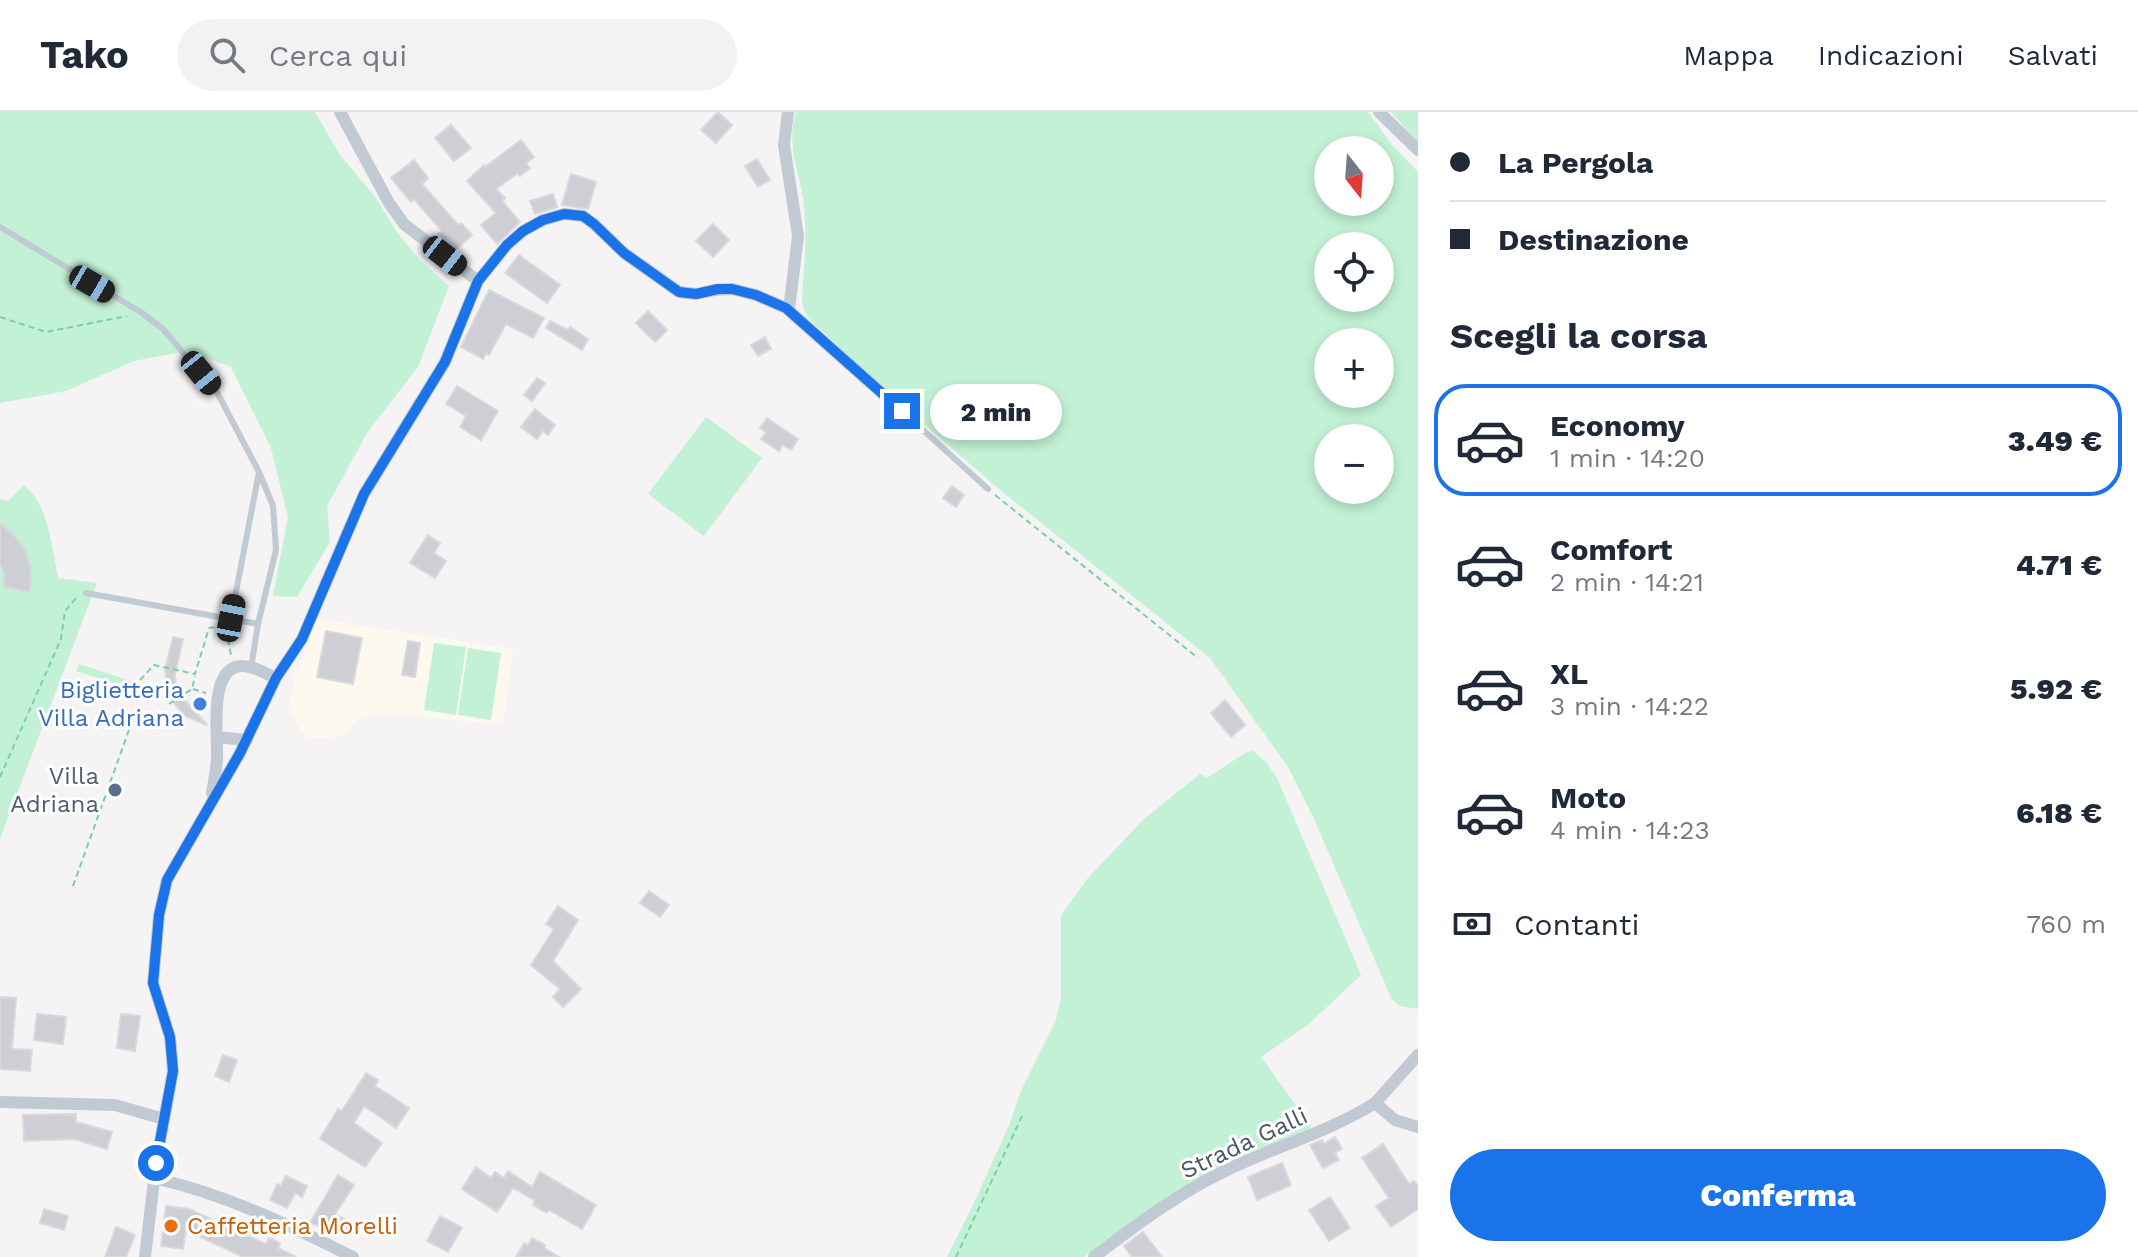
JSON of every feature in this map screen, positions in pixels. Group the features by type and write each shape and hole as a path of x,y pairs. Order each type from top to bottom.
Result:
{"street":[{"path":"340,112 389,203 404,224 478,281"},
{"path":"788,112 784,145 798,231 789,310"},
{"path":"1379,112 1418,150"},
{"path":"145,1257 173,1063 170,1037 153,983 160,905 171,870 247,740 276,678 302,639 364,494 445,362 478,281 507,245 543,220 573,214 590,220 624,253 679,292 696,294 732,289 756,295 789,310 902,411"},
{"path":"211,800 217,761 218,692 227,674 233,668 244,665 276,678"},
{"path":"217,737 247,740"},
{"name":"Strada Galli","path":"1094,1257 1160,1209 1212,1177 1350,1119 1375,1103 1418,1055"},
{"path":"0,1102 108,1104 137,1109 164,1119"},
{"path":"1375,1103 1395,1120 1418,1127"},
{"path":"154,1178 268,1215 353,1257"}],"lane":[{"path":"0,227 142,313 163,329 218,394 259,472 273,506 276,550 251,668"},
{"path":"902,411 988,489"},
{"path":"231,618 259,472"},
{"path":"86,593 258,624"}],"path":[{"path":"0,317 46,332 142,313"},
{"path":"988,489 1198,658"},
{"path":"0,777 61,639 65,611 75,597 86,593"},
{"path":"169,704 192,689 209,628 226,626 233,668"},
{"path":"140,680 154,665 195,674"},
{"path":"73,886 129,730"},
{"path":"956,1257 1024,1112"}],"shaded area":[{"path":"317,619 513,649 503,725 409,715 359,717 347,734 324,739 305,737 289,711 294,678"}],"green space":[{"path":"0,112 315,112 340,155 377,199 396,231 421,261 449,286 418,367 367,433 327,506 330,542 297,597 273,596 288,517 271,448 231,367 188,351 134,361 66,391 0,403"},
{"path":"796,112 1368,112 1386,136 1314,136 1314,216 1394,216 1394,147 1418,172 1418,1009 1400,1006 1392,1000 1315,821 1288,767 1210,658 999,489 809,319 802,298 805,248 803,198 792,135"},
{"path":"1391,112 1418,112 1418,142"},
{"path":"706,417 762,458 704,536 648,494"},
{"path":"24,485 44,515 58,578 97,583 0,839 0,499 8,501"},
{"path":"434,643 466,647 456,715 424,710"},
{"path":"468,648 501,653 491,720 458,715"},
{"path":"79,664 134,682 132,689 76,671"},
{"path":"1253,751 1267,763 1277,778 1361,975 1309,1024 1261,1057 1311,1126 1306,1132 1206,1175 1171,1194 1084,1257 947,1257 1056,1020 1061,997 1061,915 1088,878 1144,819 1200,774 1207,778"}],"building":[{"path":"718,112 732,125 716,143 701,130"},
{"path":"451,125 471,148 454,161 435,138"},
{"path":"521,140 534,157 526,163 530,168 496,189 520,222 497,244 481,225 496,213 467,181 484,165"},
{"path":"757,159 770,180 758,187 745,166"},
{"path":"414,160 428,178 422,184 458,225 461,223 472,235 454,251 438,234 442,231 391,178"},
{"path":"571,174 596,182 588,209 562,205"},
{"path":"553,194 557,207 535,214 530,201"},
{"path":"713,224 729,240 713,257 696,241"},
{"path":"519,255 560,285 547,303 505,273"},
{"path":"489,290 544,318 533,338 506,324 489,355 486,353 483,359 461,347"},
{"path":"648,311 667,330 655,342 636,323"},
{"path":"550,321 568,330 570,327 588,339 582,350 546,328"},
{"path":"765,337 771,349 758,356 751,345"},
{"path":"537,378 545,383 532,401 524,395"},
{"path":"457,386 498,411 481,440 460,427 466,416 446,404"},
{"path":"535,409 555,425 548,435 543,431 537,439 521,427"},
{"path":"767,418 798,439 791,450 783,445 779,451 761,439 766,432 760,428"},
{"path":"952,486 964,495 956,507 943,498"},
{"path":"0,523 25,550 31,569 30,592 3,587"},
{"path":"428,535 440,543 434,553 446,561 435,578 410,563"},
{"path":"326,631 362,638 353,684 317,677"},
{"path":"173,637 183,639 175,674 176,686 207,725 185,716 168,696 165,670"},
{"path":"408,641 420,643 415,677 402,675"},
{"path":"1225,700 1245,725 1231,737 1211,713"},
{"path":"649,891 669,905 660,917 640,903"},
{"path":"558,906 578,920 553,961 581,989 563,1007 553,997 560,989 531,965 554,929 546,924"},
{"path":"0,997 16,998 12,1049 32,1050 30,1071 0,1069"},
{"path":"37,1014 66,1017 63,1044 34,1040"},
{"path":"121,1014 140,1016 135,1051 117,1048"},
{"path":"223,1055 237,1060 229,1082 215,1076"},
{"path":"366,1073 378,1080 375,1086 409,1108 396,1128 364,1106 354,1123 382,1143 365,1167 320,1139"},
{"path":"76,1114 76,1122 112,1132 107,1149 74,1139 24,1141 23,1115"},
{"path":"1335,1137 1342,1149 1335,1153 1339,1160 1323,1168 1310,1145 1322,1140 1324,1144"},
{"path":"1383,1144 1409,1184 1414,1181 1418,1186 1418,1209 1391,1227 1376,1206 1389,1198 1362,1158"},
{"path":"1282,1163 1291,1185 1257,1200 1248,1177"},
{"path":"476,1167 491,1178 495,1172 504,1178 508,1171 532,1187 540,1172 596,1205 582,1229 549,1210 547,1213 533,1205 535,1200 513,1188 497,1212 462,1189"},
{"path":"338,1175 354,1185 335,1214 354,1224 348,1236 330,1227 329,1231 310,1223"},
{"path":"286,1176 307,1186 302,1197 295,1193 287,1208 270,1200 277,1184 281,1186"},
{"path":"1330,1197 1350,1228 1329,1241 1309,1210"},
{"path":"166,1206 189,1209 266,1244 269,1238 280,1243 278,1248 296,1257 243,1257 186,1230 183,1249 161,1246"},
{"path":"44,1209 68,1216 64,1230 40,1223"},
{"path":"440,1216 462,1228 448,1252 427,1241"},
{"path":"116,1227 135,1235 126,1257 105,1257"},
{"path":"1143,1232 1162,1257 1132,1257 1124,1246"},
{"path":"532,1238 559,1257 516,1257 524,1243 528,1245"}],"place":[{"name":"Biglietteria Villa Adriana","path":"200,704"},
{"name":"Villa Adriana","path":"115,790"},
{"name":"Caffetteria Morelli","path":"171,1226"}],"route":[{"path":"156,1163 173,1071 170,1037 153,983 161,898 167,880 240,753 276,678 302,639 364,494 445,362 478,281 507,245 543,220 564,214 583,216 624,253 679,292 696,294 732,289 786,308 902,411"}]}
